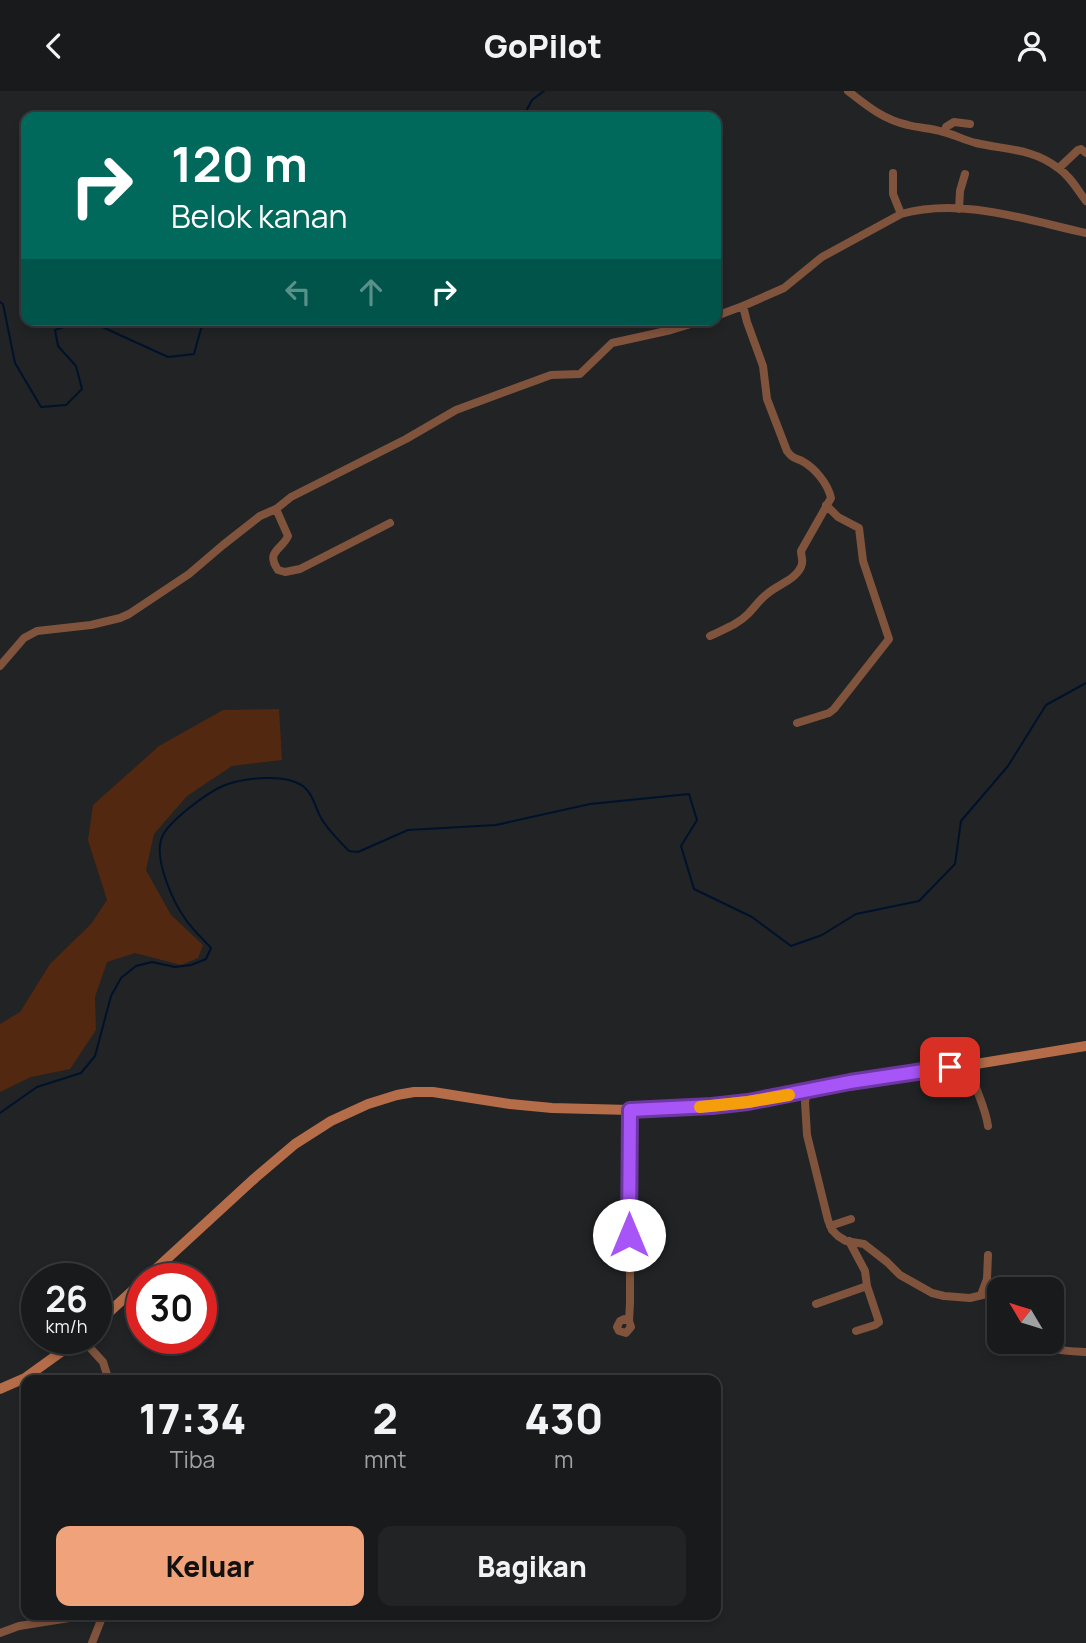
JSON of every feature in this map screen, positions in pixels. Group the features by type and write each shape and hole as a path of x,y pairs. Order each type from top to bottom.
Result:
{"street":[{"path":"848,91 871,110 890,120 945,132 980,144 1029,152 1059,168 1071,179 1086,201"},
{"path":"945,132 946,127 954,122 970,124"},
{"path":"1059,168 1078,150 1082,149 1086,153"},
{"path":"893,173 892,194 901,214"},
{"path":"959,209 965,174"},
{"path":"721,314 784,288 814,262 901,214 914,210 959,209 1009,215 1086,233"},
{"path":"710,636 742,619 767,594 794,576 802,564 801,551 831,495 809,466 793,458 787,451 768,399 763,366 743,306"},
{"path":"0,666 24,638 37,631 91,625 129,614 190,574 260,516 456,410 551,375 580,374 609,345 617,341 684,326"},
{"path":"797,723 834,709 889,639 863,561 859,528 838,517 825,505"},
{"path":"276,509 288,536 275,552 273,561 278,570 285,572 300,569 390,523"},
{"path":"163,1263 295,1144 331,1121 368,1104 414,1092 433,1092 552,1108 630,1110 712,1106 1086,1046"},
{"path":"970,1065 975,1087 986,1111 988,1126"},
{"path":"807,1092 809,1151 830,1226 836,1235 866,1246 900,1275 932,1293 970,1298 987,1294"},
{"path":"628,1321 630,1110"},
{"path":"830,1226 851,1219"},
{"path":"849,1241 865,1271 867,1286 878,1316 875,1325 856,1331"},
{"path":"981,1295 987,1279 988,1255"},
{"path":"816,1304 867,1286"},
{"path":"112,1310 126,1297"},
{"path":"1064,1349 1086,1353"},
{"path":"29,1375 59,1354"},
{"path":"95,1354 103,1362 107,1375"},
{"path":"0,1389 21,1380"},
{"path":"0,1633 19,1626 57,1620"},
{"path":"92,1643 101,1620"}],"shaded area":[{"path":"279,709 282,760 232,766 187,796 154,834 146,870 171,915 203,945 198,958 181,965 135,953 107,962 95,997 96,1030 70,1069 31,1077 0,1092 0,1024 20,1012 50,964 91,924 107,900 88,840 93,805 159,746 223,710"}],"waterway":[{"path":"526,112 532,100 544,91"},
{"path":"0,302 3,304 15,363 41,407 66,405 82,389 76,366 58,346 55,330 66,326"},
{"path":"100,326 168,357 194,354 202,326"},
{"path":"0,1113 37,1087 81,1073 95,1056 111,996 121,978 136,966 152,962 175,967 206,959 211,948 189,924 176,903 166,881 160,849 161,840 170,825 198,801 225,785 243,780 275,778 303,786 327,827 349,851 358,852 408,830 496,825 590,804 689,794 697,820 681,846 694,889 752,917 791,946 822,935 856,914 919,901 955,864 961,821 1008,766 1046,705 1086,683"}],"slow traffic":[{"path":"700,1107 789,1095"}],"route":[{"path":"629,1235 630,1110 748,1102 850,1082 950,1067"}]}
